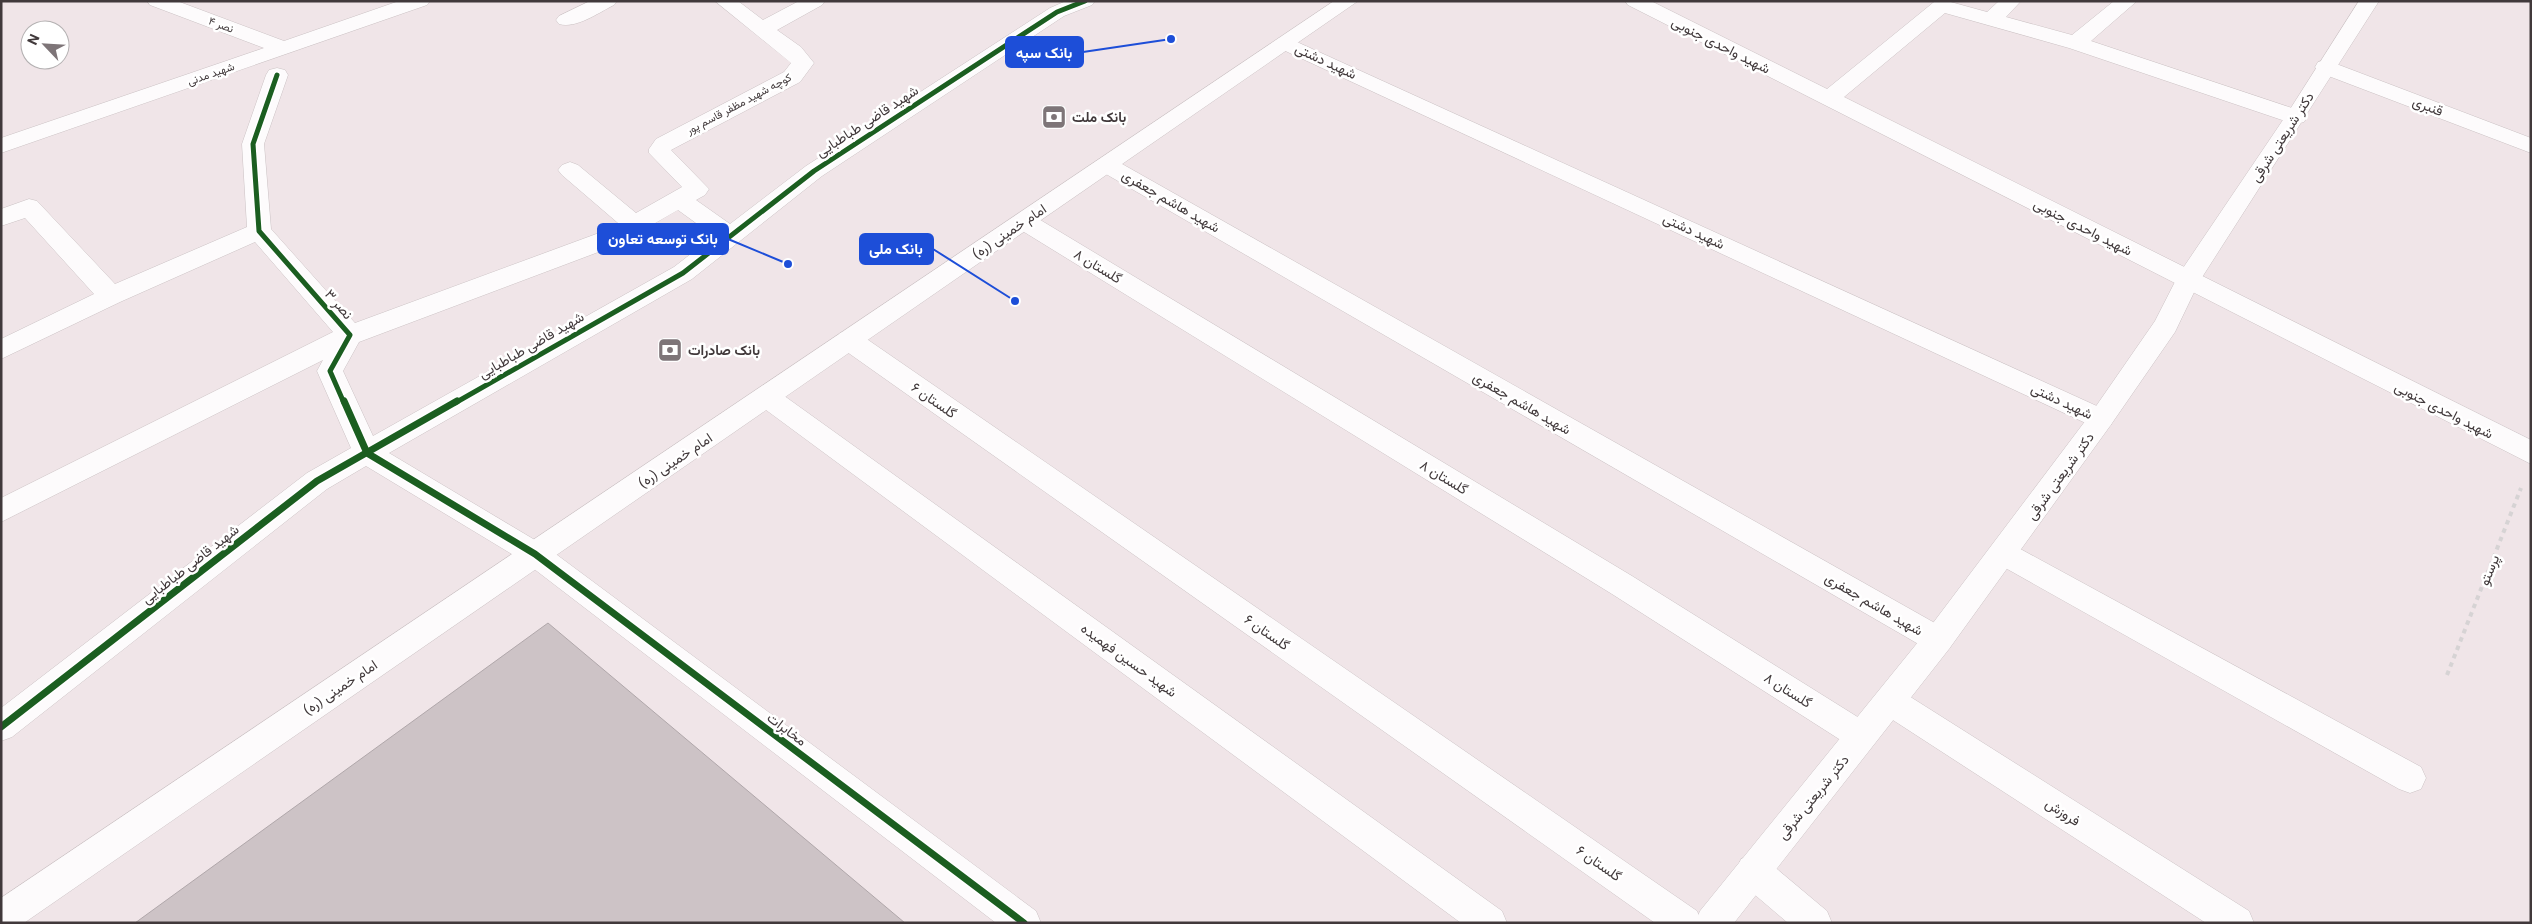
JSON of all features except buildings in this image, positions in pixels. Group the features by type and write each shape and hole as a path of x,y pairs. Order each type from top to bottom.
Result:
{"street":[{"name":"نصر ۴","path":"157,1 284,48"},
{"name":"شهيد مدنی","path":"1,146 284,48 396,5 420,1"},
{"path":"566,20 607,1"},
{"name":"کوچه شهید مظفر قاسم پور","path":"687,194 660,153 660,149 664,144 792,77 803,63 794,52 725,1"},
{"path":"762,29 815,1"},
{"name":"شهید قاضی طباطبایی","path":"1,727 317,481 683,273 814,171 1057,12 1085,1"},
{"name":"امام خمینی (ره)","path":"1,918 1348,1"},
{"name":"شهید واحدی جنوبی","path":"1635,1 2531,453"},
{"path":"1990,21 2011,1"},
{"path":"2076,43 2127,1"},
{"name":"دکتر شریعتی شرقی","path":"1712,923 1938,640 2101,419 2166,325 2188,280 2296,117 2369,1"},
{"path":"1828,99 1940,6 2076,43 2296,117"},
{"name":"شهید دشتی","path":"1286,43 2101,419"},
{"name":"قنبری","path":"2326,67 2531,146"},
{"path":"1,350 111,296 259,231 253,144 277,75"},
{"name":"شهيد هاشم جعفری","path":"1107,165 1938,640"},
{"path":"570,170 634,224"},
{"path":"1,510 350,335 608,239 687,194 730,236"},
{"path":"1,218 29,208 111,296"},
{"name":"گلستان ۸","path":"1024,221 1622,585 1861,736"},
{"name":"نصر ۳","path":"259,231 350,335 330,371 367,453"},
{"name":"گلستان ۶","path":"849,340 1684,923"},
{"name":"شهيد حسین فهمیده","path":"768,397 1490,923"},
{"path":"367,453 535,554"},
{"path":"2003,553 2410,778"},
{"name":"مخابرات","path":"535,554 1024,923"},
{"name":"فروزش","path":"1890,701 2237,923"},
{"path":"1753,871 1815,923"}],"cycle path":[{"path":"1,727 317,481 683,273 814,171 1057,12 1085,1"},
{"path":"277,75 253,144 259,231 350,335 330,371 367,453 535,554 1024,923"}],"place":[{"name":"بانک سپه","path":"1171,39"},
{"name":"بانک ملت","path":"1054,117"},
{"name":"بانک توسعه تعاون","path":"788,264"},
{"name":"بانک ملی","path":"1015,301"},
{"name":"بانک صادرات","path":"670,350"}]}
